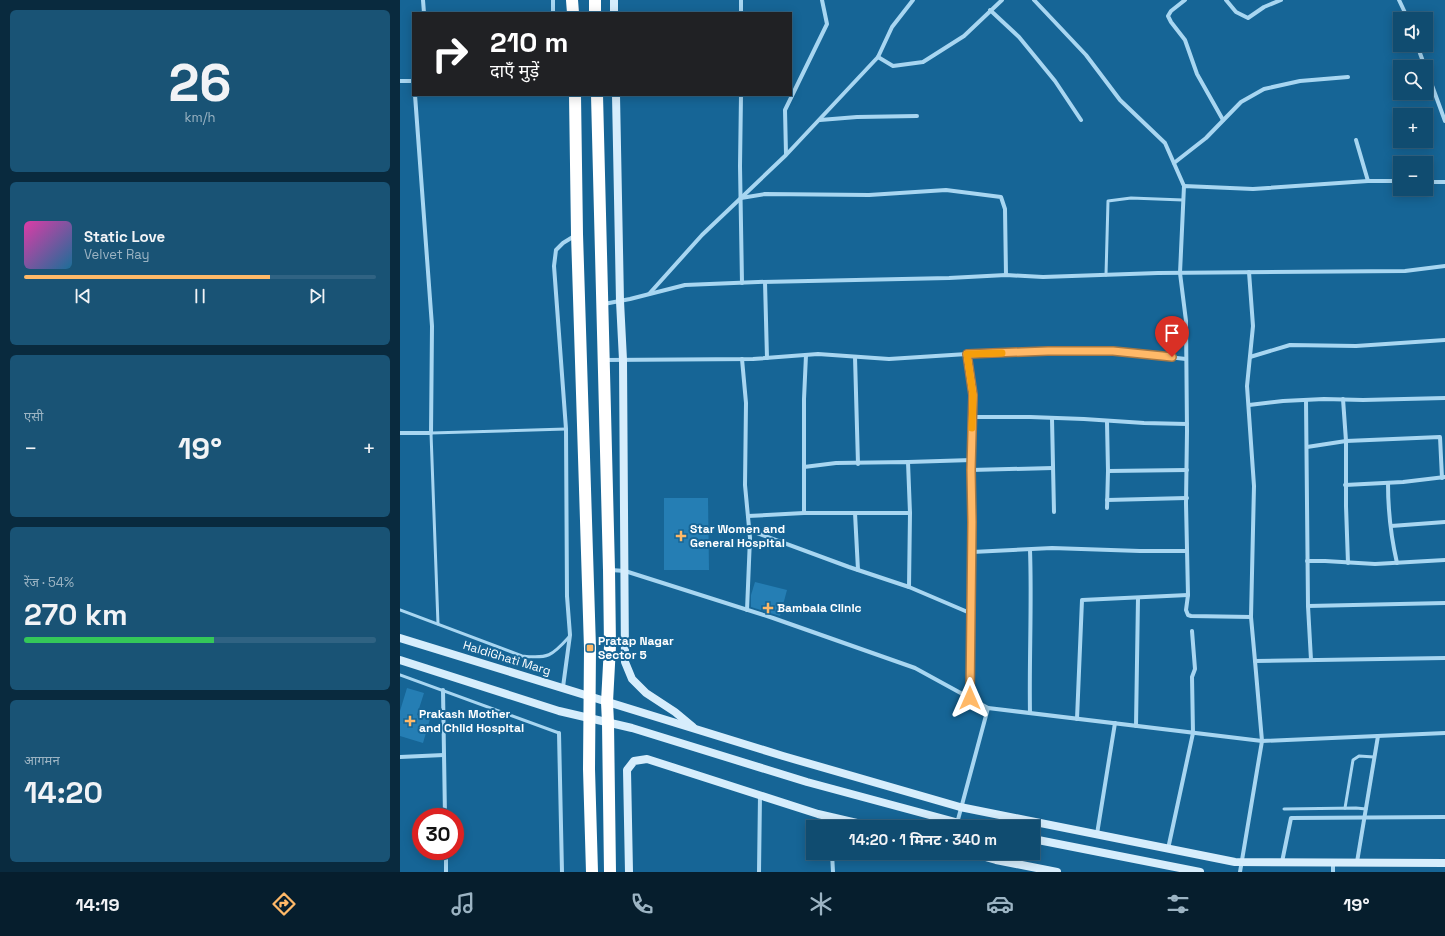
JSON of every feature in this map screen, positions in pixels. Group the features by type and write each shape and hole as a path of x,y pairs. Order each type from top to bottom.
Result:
{"highway":[{"path":"572,0 572,12"},
{"path":"595,0 595,12"},
{"path":"575,96 577,234 589,640 592,872"},
{"path":"597,96 609,570 610,646 607,702 610,872"}],"street":[{"path":"423,0 424,12"},
{"path":"553,0 553,12"},
{"path":"614,0 614,12"},
{"path":"741,0 741,12"},
{"path":"792,96 827,24 822,0"},
{"path":"649,294 702,235 786,155 878,57 892,27 913,0"},
{"path":"878,57 893,66 923,62 964,36 1002,0"},
{"path":"1034,0 1086,55 1120,100 1166,143 1184,186 1180,272 1186,321 1188,595 1186,610 1188,615 1191,616 1251,617"},
{"path":"1185,0 1171,11 1168,16 1185,40 1197,74 1223,120"},
{"path":"1226,0 1236,12 1248,18 1264,8 1282,0"},
{"path":"1399,0 1405,12"},
{"path":"990,10 1019,37 1055,81 1081,120"},
{"path":"1174,163 1206,138 1241,102 1264,89 1300,81 1348,77"},
{"path":"400,81 412,81"},
{"path":"1433,88 1445,121"},
{"path":"400,433 431,433 432,326 416,96"},
{"path":"616,96 620,301 623,360 625,662 632,679 646,693 675,712 697,730"},
{"path":"741,96 740,198 742,283"},
{"path":"786,155 785,110 792,96"},
{"path":"820,120 857,117 917,116"},
{"path":"1356,140 1368,181"},
{"path":"1184,186 1253,189 1368,181 1393,182"},
{"path":"1433,182 1445,182"},
{"path":"740,198 765,194 869,194 946,190 1001,197 1005,209 1006,275"},
{"path":"563,687 570,635 567,596 566,429 554,266 556,250 577,234"},
{"path":"602,304 685,285 949,278 1006,275 1043,277 1180,272 1405,271 1445,266"},
{"path":"1240,872 1262,741 1251,617 1254,486 1248,386 1253,326 1249,272"},
{"path":"765,282 767,358"},
{"path":"1250,357 1290,345 1356,346 1445,340"},
{"path":"604,360 742,359 818,354 889,359 1048,351 1113,351 1186,359"},
{"path":"967,354 973,395 971,470 972,552 970,698"},
{"path":"804,513 806,355"},
{"path":"856,357 858,464"},
{"path":"742,359 746,402 745,485 749,530 747,610"},
{"path":"1249,405 1324,398 1445,398"},
{"path":"1343,399 1346,441 1348,563"},
{"path":"1306,400 1307,561 1311,660"},
{"path":"972,417 1084,419 1107,422 1187,424"},
{"path":"1052,419 1054,512"},
{"path":"1107,422 1107,508"},
{"path":"1307,447 1346,441 1440,437 1443,478 1346,485"},
{"path":"804,467 836,463 858,464 972,460"},
{"path":"908,462 910,513 909,587"},
{"path":"971,470 1053,468"},
{"path":"1108,471 1187,470"},
{"path":"1388,483 1388,500 1397,563"},
{"path":"1107,500 1187,498"},
{"path":"748,516 804,513 910,513"},
{"path":"855,513 858,570"},
{"path":"1391,526 1445,522"},
{"path":"749,530 909,587 970,613"},
{"path":"972,552 1052,548 1187,551"},
{"path":"1030,550 1032,602 1029,652 1030,713"},
{"path":"1307,561 1375,564 1445,560"},
{"path":"609,570 625,571 747,610 915,668 988,708 1262,741 1445,733"},
{"path":"1077,719 1082,600 1188,595"},
{"path":"1136,726 1138,598"},
{"path":"1308,606 1445,603"},
{"path":"1168,849 1193,733 1192,677 1195,670 1192,631"},
{"name":"HaldiGhati Marg","path":"400,638 783,756 960,807 1235,862 1445,863"},
{"path":"1255,661 1445,658"},
{"path":"400,660 559,711 632,728 807,782 939,820"},
{"path":"443,690 445,808"},
{"path":"957,820 988,708"},
{"path":"1097,834 1115,724"},
{"path":"559,733 562,872"},
{"path":"1357,863 1378,736"},
{"path":"400,757 444,756"},
{"path":"629,872 627,770 634,761 647,759 760,795 847,820"},
{"path":"759,872 760,795"},
{"path":"831,816 831,820"},
{"path":"1282,862 1291,818 1445,817"},
{"path":"1040,840 1200,872"},
{"path":"446,860 446,872"},
{"path":"832,860 832,872"},
{"path":"996,860 1057,872"},
{"path":"1333,863 1333,872"}],"lane":[{"path":"1106,274 1108,201 1131,198 1183,200"},
{"path":"438,624 431,433 566,429"},
{"path":"400,610 522,656 547,656 557,651 570,635"},
{"path":"400,675 559,733"},
{"path":"1345,808 1353,760 1359,756 1374,757"},
{"path":"1284,809 1366,809"}],"building":[{"path":"664,498 708,498 709,570 664,570"},
{"path":"755,582 787,590 780,616 751,607 751,595"},
{"path":"407,688 424,693 417,715 430,719 423,743 400,736 400,711"}],"slow traffic":[{"path":"972,428 973,395 967,354 1002,353"}],"place":[{"name":"Star Women and General Hospital","path":"681,536"},
{"name":"Bambala Clinic","path":"768,608"},
{"name":"Pratap Nagar Sector 5","path":"590,648"},
{"name":"Prakash Mother and Child Hospital","path":"410,721"}],"route":[{"path":"970,698 972,522 971,470 973,395 967,354 1048,351 1113,351 1172,357"}]}
